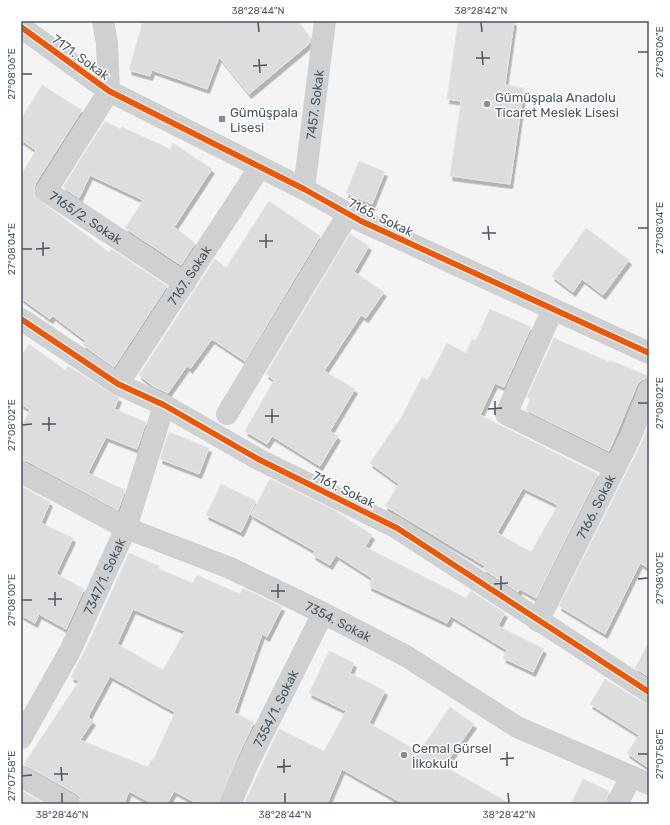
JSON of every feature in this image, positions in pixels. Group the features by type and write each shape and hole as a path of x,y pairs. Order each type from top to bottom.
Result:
{"street":[{"path":"103,21 107,44 109,90"},
{"name":"7457. Sokak","path":"304,189 325,21"},
{"name":"7171. Sokak","path":"21,27 109,90"},
{"name":"7165. Sokak","path":"109,90 304,189 348,214 649,353"},
{"name":"7165/2. Sokak","path":"109,90 46,191 185,283"},
{"name":"7167. Sokak","path":"118,384 260,167"},
{"path":"227,414 348,214"},
{"path":"553,309 506,414 615,468"},
{"name":"7161. Sokak","path":"21,319 118,384 164,405 258,459 397,528 649,692"},
{"name":"7166. Sokak","path":"538,621 630,438 649,390"},
{"name":"7347/1. Sokak","path":"21,738 70,651 126,528 164,405"},
{"name":"7354. Sokak","path":"21,472 126,528 230,568 322,613 406,656 517,727 640,781"},
{"name":"7354/1. Sokak","path":"230,804 247,765 322,613"},
{"path":"21,776 69,804"},
{"path":"617,804 640,781"}],"building":[{"path":"143,21 298,21 310,37 310,43 249,94 219,57 207,89 152,70 150,76 129,70"},
{"path":"458,21 514,21 505,85 524,88 510,184 450,176 461,101 447,99"},
{"path":"42,85 82,110 35,184 35,197 109,252 111,249 167,286 114,367 83,345 86,341 53,316 50,319 21,298 21,175 36,150 21,140 21,119"},
{"path":"105,121 120,129 122,127 170,149 173,143 212,169 174,227 195,243 181,265 125,228 143,200 90,175 79,198 63,187"},
{"path":"359,161 385,172 372,204 346,193"},
{"path":"269,201 320,236 245,361 212,339 190,369 187,366 168,393 153,386 139,375 215,259 226,268"},
{"path":"586,228 629,260 603,295 582,279 573,292 552,276"},
{"path":"350,234 369,246 354,272 384,292 366,318 361,315 324,371 355,389 330,431 338,436 320,466 272,436 267,444 245,431 274,380 266,374"},
{"path":"490,309 531,327 504,387 495,383 480,415 598,474 536,598 520,589 518,592 483,569 485,566 385,506 399,484 370,463 402,416 422,377 428,380 447,343 466,353 472,339 476,340","holes":["523,488 558,505 531,552 497,533"]},
{"path":"554,338 609,362 609,360 649,376 637,385 609,451 526,410 530,399 527,397"},
{"path":"29,344 65,370 68,366 119,398 114,409 146,422 137,449 106,437 88,473 125,490 118,510 27,461 21,460 21,427 30,410 21,404 21,356"},
{"path":"649,424 649,568 640,563 605,634 559,606 641,444"},
{"path":"169,432 209,448 199,474 160,459"},
{"path":"270,479 334,510 372,535 365,547 466,598 471,591 505,613 498,626 544,649 533,672 503,658 507,650 451,616 447,623 369,586 372,578 336,555 330,565 313,555 315,551 251,515"},
{"path":"221,484 256,501 241,532 206,515"},
{"path":"21,486 50,502 41,523 73,538 56,574 84,589 66,629 39,614 35,623 21,615"},
{"path":"129,553 159,566 158,569 193,583 197,575 240,594 243,588 282,607 267,637 262,634 234,713 254,722 236,760 218,804 198,804 174,791 167,804 153,804 129,791 124,804 81,804 80,797 75,793 24,764 79,681 71,677 89,642","holes":["133,609 185,631 163,670 117,644","110,676 175,712 153,761 151,760 148,767 80,740 93,721 88,717"]},
{"path":"649,642 649,677 635,668"},
{"path":"329,651 354,663 350,673 385,691 369,723 419,752 450,707 474,724 444,766 511,804 404,804 342,769 327,804 244,804 279,729 324,751 346,711 309,693"},
{"path":"605,679 642,702 649,704 649,768 627,753 639,735 590,704"},
{"path":"583,779 609,791 605,804 571,804"},
{"path":"21,790 44,804 21,804"}],"cycle path":[{"path":"21,27 109,91 304,189 361,221 649,353"},
{"path":"21,319 118,384 164,405 258,459 397,528 649,692"}],"place":[{"name":"Gümüşpala Anadolu Ticaret Meslek Lisesi","path":"487,104"},
{"name":"Gümüşpala Lisesi","path":"222,119"},
{"name":"Cemal Gürsel İlkokulu","path":"404,755"}]}
